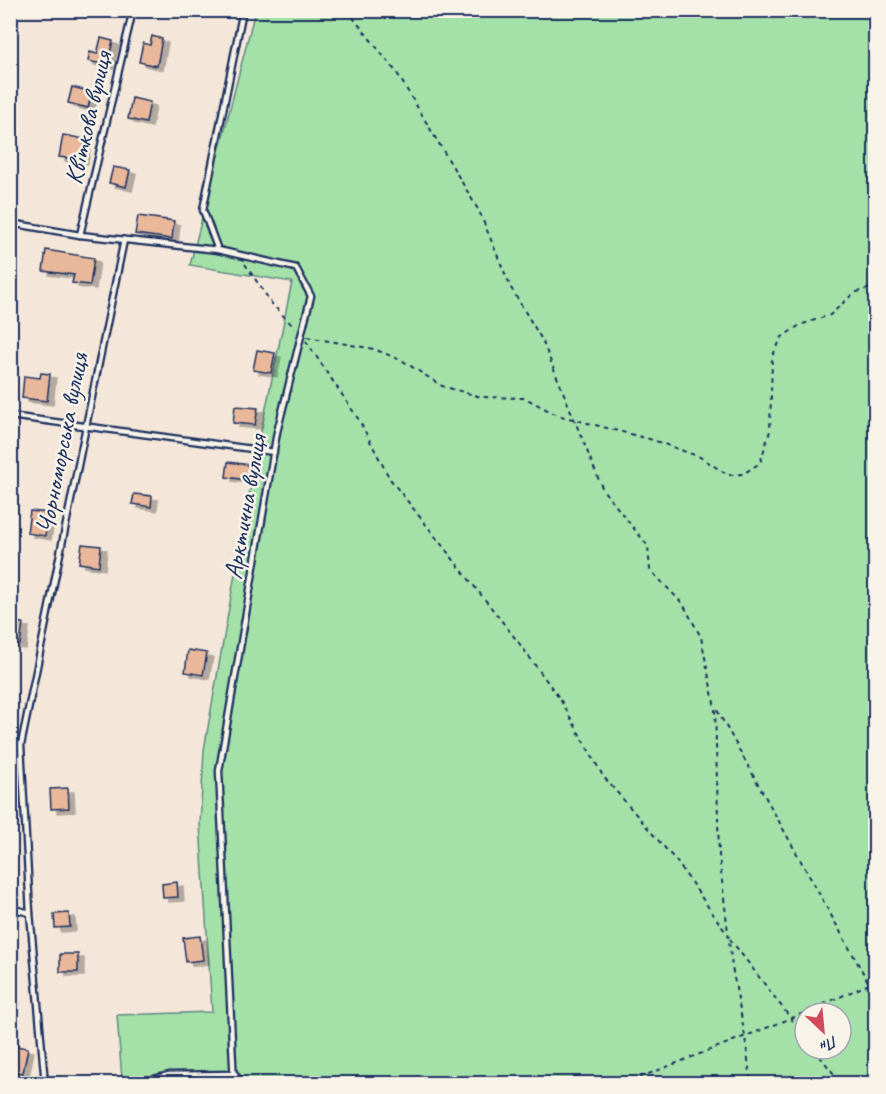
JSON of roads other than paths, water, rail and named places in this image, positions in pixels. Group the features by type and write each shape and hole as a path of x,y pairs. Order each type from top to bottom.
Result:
{"lane":[{"name":"Квіткова вулиця","path":"80,235 133,10"},
{"path":"218,250 203,210 243,10"},
{"name":"Арктична вулиця","path":"10,223 80,235 218,250 296,268 311,296 274,452 219,771 234,1083"},
{"name":"Чорноморська вулиця","path":"45,1083 30,913 21,745 84,426 124,240"},
{"path":"10,416 274,452"},
{"path":"10,908 30,913"},
{"path":"133,1083 170,1075 235,1074 242,1083"}]}
